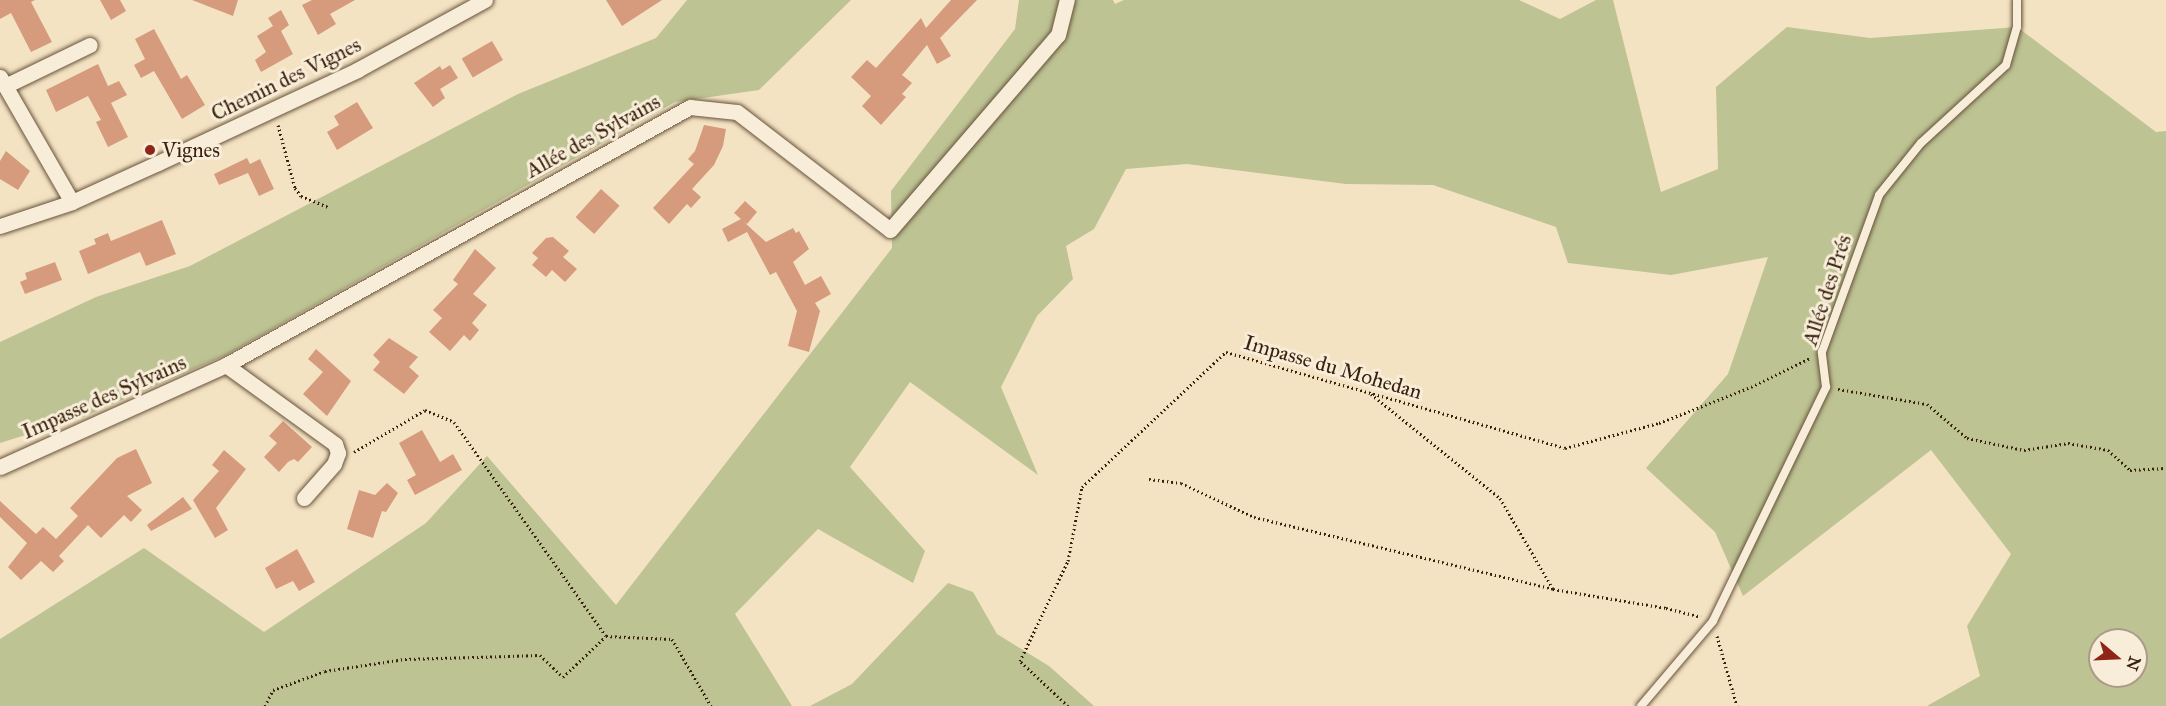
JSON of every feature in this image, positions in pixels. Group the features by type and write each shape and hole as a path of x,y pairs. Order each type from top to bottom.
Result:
{"street":[{"name":"Chemin des Vignes","path":"0,226 72,202 357,70 485,0"},
{"name":"Allée des Sylvains","path":"226,365 690,107 737,112 890,230 1058,35 1067,0"},
{"path":"72,202 3,81 90,45"},
{"path":"226,365 335,444 338,453 334,464 304,498"},
{"name":"Impasse des Sylvains","path":"0,467 226,365"}],"lane":[{"name":"Allée des Prés","path":"1826,387 1822,352 1879,195 1921,143 2006,65 2017,27 2017,0"},
{"path":"1641,706 1713,621 1826,387"}],"path":[{"path":"274,108 295,188 301,196 330,208"},
{"name":"Impasse du Mohedan","path":"1068,706 1020,661 1068,561 1082,487 1226,352 1565,448 1659,423 1751,387 1822,352"},
{"path":"1826,387 1927,404 1967,438 2024,450 2078,445 2108,450 2130,470 2166,468"},
{"path":"1370,393 1500,498 1553,590"},
{"path":"334,464 425,410 454,422 606,636"},
{"path":"1149,479 1181,483 1254,517 1553,590 1666,608 1713,621 1737,706"},
{"path":"265,706 273,690 325,671 405,659 540,655 563,677 606,636 672,639 711,706"}],"green space":[{"path":"687,0 851,0 759,90 675,102 226,355 83,417 0,443 0,342 96,297 190,266 518,94 656,38"},
{"path":"1019,0 1113,0 1115,4 1124,0 1519,0 1560,19 1596,0 1613,0 1661,192 1718,169 1716,87 1787,27 1870,38 2017,27 2156,132 2166,131 2166,706 1927,706 1980,676 1967,626 2011,554 1931,450 1743,596 1715,532 1646,468 1728,374 1768,257 1671,275 1568,263 1556,227 1433,185 1346,184 1187,164 1126,169 1094,229 1066,246 1073,279 1037,316 1001,387 1038,475 910,382 850,467 925,551 913,583 818,529 735,614 792,706 0,706 0,639 144,548 264,632 426,523 487,456 616,605 892,248 891,191 1015,29"},
{"path":"948,583 973,592 997,634 1049,666 1094,706 810,706 852,684"}],"building":[{"path":"0,0 35,0 31,2 52,42 31,52 11,13 0,19"},
{"path":"100,0 120,0 126,11 111,20"},
{"path":"192,0 238,0 233,16"},
{"path":"312,0 355,0 330,14 336,24 318,35 302,5"},
{"path":"606,0 662,0 622,26"},
{"path":"951,0 977,0 940,38 951,56 937,64 927,45 902,75 912,83 902,94 906,97 881,125 862,106 871,96 851,77 867,60 876,68 921,18 926,28"},
{"path":"281,10 289,25 281,31 293,54 261,72 255,60 266,52 257,36 273,26 268,18"},
{"path":"154,29 181,79 187,75 205,105 182,119 154,71 141,78 134,65 145,59 135,39"},
{"path":"492,41 503,60 473,78 462,58"},
{"path":"98,64 108,86 119,81 127,95 111,103 128,137 108,147 96,122 101,120 88,96 56,112 46,90"},
{"path":"450,65 458,78 440,89 445,98 433,107 414,83 440,66 442,70"},
{"path":"357,102 373,128 337,150 327,132 339,125 334,116"},
{"path":"704,125 726,129 723,146 714,165 692,189 701,197 691,208 687,204 669,224 653,208 694,164 688,159 695,151"},
{"path":"6,151 30,171 18,190 0,179 0,161"},
{"path":"247,158 250,164 260,159 274,189 259,196 248,173 219,185 214,174"},
{"path":"601,189 620,206 594,234 576,217"},
{"path":"745,201 757,212 747,224 744,222 766,242 793,228 796,233 799,231 809,249 793,262 805,285 821,276 831,294 815,303 820,311 809,352 788,346 797,311 776,272 770,275 747,232 728,242 722,229 741,219 734,213"},
{"path":"162,220 176,254 146,266 140,252 88,274 79,251 96,244 94,239 108,233 111,241"},
{"path":"553,237 569,251 563,257 577,269 565,282 552,270 546,277 532,265 538,258 532,253 546,238"},
{"path":"475,249 496,268 473,294 487,305 472,323 479,330 470,341 464,335 450,351 429,332 442,318 433,310 458,284 453,280"},
{"path":"55,262 62,280 25,294 20,282 27,279 25,273"},
{"path":"389,338 418,357 409,367 419,376 404,394 373,370 380,362 373,355"},
{"path":"316,349 351,381 327,416 303,394 323,372 308,359"},
{"path":"283,421 312,447 298,462 294,459 288,462 279,472 264,457 277,443 269,436"},
{"path":"422,430 440,462 453,454 462,470 415,495 407,480 416,475 399,443"},
{"path":"136,449 152,483 127,496 142,510 131,522 124,515 101,538 88,525 59,556 64,561 53,572 41,561 21,580 8,567 27,543 0,517 0,501 36,534 43,527 56,539 78,516 70,508 117,458"},
{"path":"224,450 246,469 216,508 228,530 215,538 193,500 219,471 212,465"},
{"path":"387,483 398,493 386,512 382,511 373,538 347,529 359,490 375,495"},
{"path":"183,497 192,509 151,531 147,525"},
{"path":"297,549 315,582 299,591 293,581 276,589 265,568"}],"place":[{"name":"Vignes","path":"150,150"}]}
